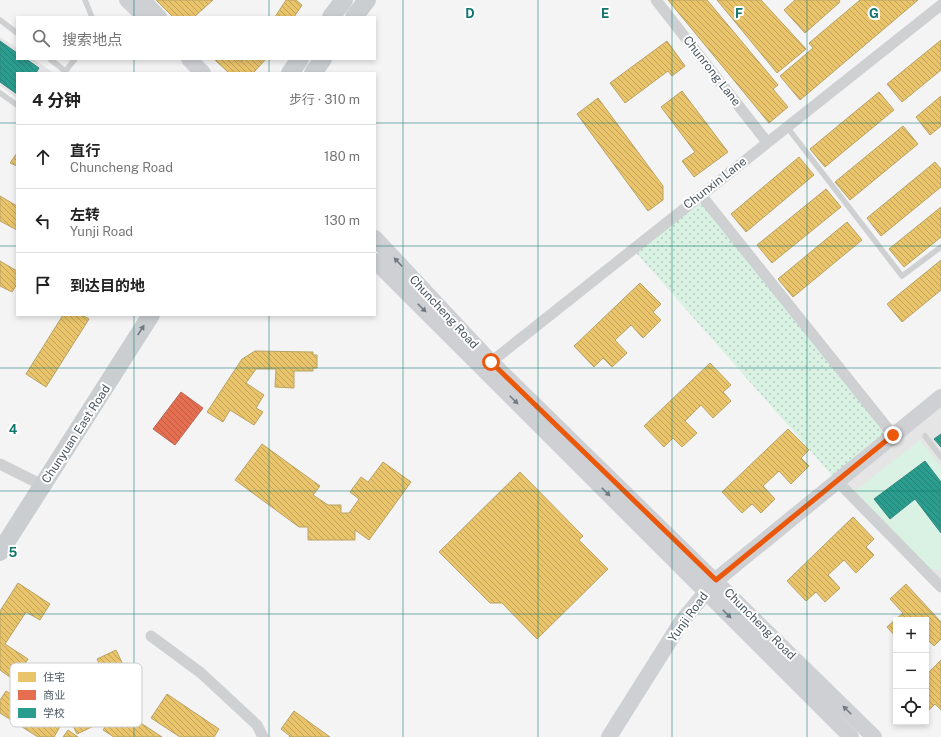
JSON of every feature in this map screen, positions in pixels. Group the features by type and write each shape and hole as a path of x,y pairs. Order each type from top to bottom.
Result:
{"main road":[{"path":"332,16 344,0"},
{"path":"355,16 367,0"},
{"path":"291,72 299,60"},
{"path":"313,72 322,60"},
{"name":"Chunyuan East Road","path":"0,531 34,481 135,316"},
{"name":"Chunyuan East Road","path":"0,552 150,316"}],"street":[{"path":"127,0 144,16"},
{"path":"143,0 158,16"},
{"name":"Chunrong Lane","path":"656,0 768,142"},
{"name":"Chunxin Lane","path":"491,362 941,5"},
{"path":"190,60 202,72"},
{"path":"200,60 211,72"},
{"path":"701,194 893,435"},
{"name":"Chuncheng Road","path":"376,239 491,362 711,586 851,737"},
{"name":"Chuncheng Road","path":"376,262 711,586 874,737"},
{"name":"Yunji Road","path":"609,737 682,622 711,586 893,435 941,398"},
{"path":"0,464 34,481"},
{"path":"837,481 941,587"},
{"path":"151,636 201,673 257,725 263,737"}],"lane":[{"path":"85,0 92,16"},
{"path":"0,20 16,32"},
{"path":"51,60 64,72 74,60"},
{"path":"0,93 16,104"},
{"path":"787,126 902,276 941,247"},
{"path":"925,436 941,457"}],"shaded area":[{"path":"0,37 16,47 16,60 34,60 52,72 16,72 16,97 0,86"},
{"path":"941,405 941,584 842,482"}],"green space":[{"path":"701,195 893,435 837,481 633,249"},
{"path":"920,440 941,467 941,570 930,569 855,491"}],"building: 住宅":[{"path":"156,0 213,0 195,16 172,16"},
{"path":"286,0 296,0 302,5 295,16 276,16"},
{"path":"668,0 707,0 778,85 773,89 788,107 769,123"},
{"path":"717,0 761,0 806,49 777,73"},
{"path":"795,0 839,0 840,2 805,33 784,10"},
{"path":"860,0 918,0 800,100 780,76 813,48 809,43"},
{"path":"941,40 941,70 902,102 887,84"},
{"path":"667,41 685,66 672,76 668,71 625,103 610,83"},
{"path":"215,60 265,60 254,72 228,72"},
{"path":"682,91 728,152 694,177 682,161 695,152 661,107"},
{"path":"879,92 894,110 825,167 810,149"},
{"path":"941,96 941,126 930,135 916,117"},
{"path":"598,98 663,186 663,200 648,211 577,114"},
{"path":"903,126 918,144 850,200 835,182"},
{"path":"16,154 16,166 10,163"},
{"path":"799,157 814,175 746,232 731,214"},
{"path":"935,162 941,169 941,187 881,236 867,218"},
{"path":"826,189 841,207 772,263 757,245"},
{"path":"0,196 16,205 16,229 0,221"},
{"path":"941,207 941,237 904,267 889,249"},
{"path":"847,222 862,240 793,297 778,279"},
{"path":"941,260 941,290 902,322 887,304"},
{"path":"0,261 16,270 16,286 12,292 0,286"},
{"path":"640,283 661,304 653,312 661,320 643,338 631,325 615,340 627,353 612,367 603,358 594,367 574,346"},
{"path":"62,316 84,316 89,319 46,387 26,374"},
{"path":"255,351 313,352 313,355 317,355 317,368 313,368 313,371 294,371 294,388 275,387 276,369 256,369 246,383 264,395 256,408 263,412 254,425 230,410 223,422 207,412 242,359"},
{"path":"710,363 731,385 723,392 731,401 713,418 701,405 685,421 697,433 682,447 673,438 664,447 644,426"},
{"path":"788,429 809,450 801,458 809,466 791,484 779,471 763,486 775,499 761,513 752,504 742,513 722,492"},
{"path":"262,444 320,486 313,495 328,505 341,505 341,513 349,513 359,499 350,492 361,477 368,482 383,462 411,482 369,540 355,530 355,540 308,540 308,527 299,527 235,480"},
{"path":"520,472 583,536 579,540 608,569 537,639 502,603 490,603 439,552"},
{"path":"853,517 874,539 866,547 874,555 856,573 844,560 828,575 840,588 825,602 816,592 806,601 787,581"},
{"path":"18,583 50,604 40,620 26,612 5,644 28,659 25,663 10,663 10,677 0,670 0,611"},
{"path":"906,584 941,622 941,639 934,646 929,641 929,617 898,617 903,613 890,599"},
{"path":"893,622 893,634 887,627"},
{"path":"116,650 122,663 99,663 97,659"},
{"path":"941,660 941,710 935,704 929,710 929,672"},
{"path":"6,691 10,693 10,719 0,713 0,700"},
{"path":"167,694 219,729 214,737 180,737 151,718"},
{"path":"294,711 330,737 289,737 290,736 281,729"},
{"path":"142,724 162,737 114,737 103,730 105,727 142,727"},
{"path":"22,727 60,727 54,737 38,737"},
{"path":"74,727 92,727 77,734"},
{"path":"68,730 78,737 63,737"}],"building: 商业":[{"path":"181,392 203,408 175,445 153,429"}],"building: 学校":[{"path":"0,41 16,52 16,60 27,60 39,68 37,72 16,72 16,93 0,82"},
{"path":"941,434 941,447 934,439"},
{"path":"925,461 941,482 941,533 915,499 890,519 874,499"}],"route":[{"path":"491,362 716,580 893,435"}]}
